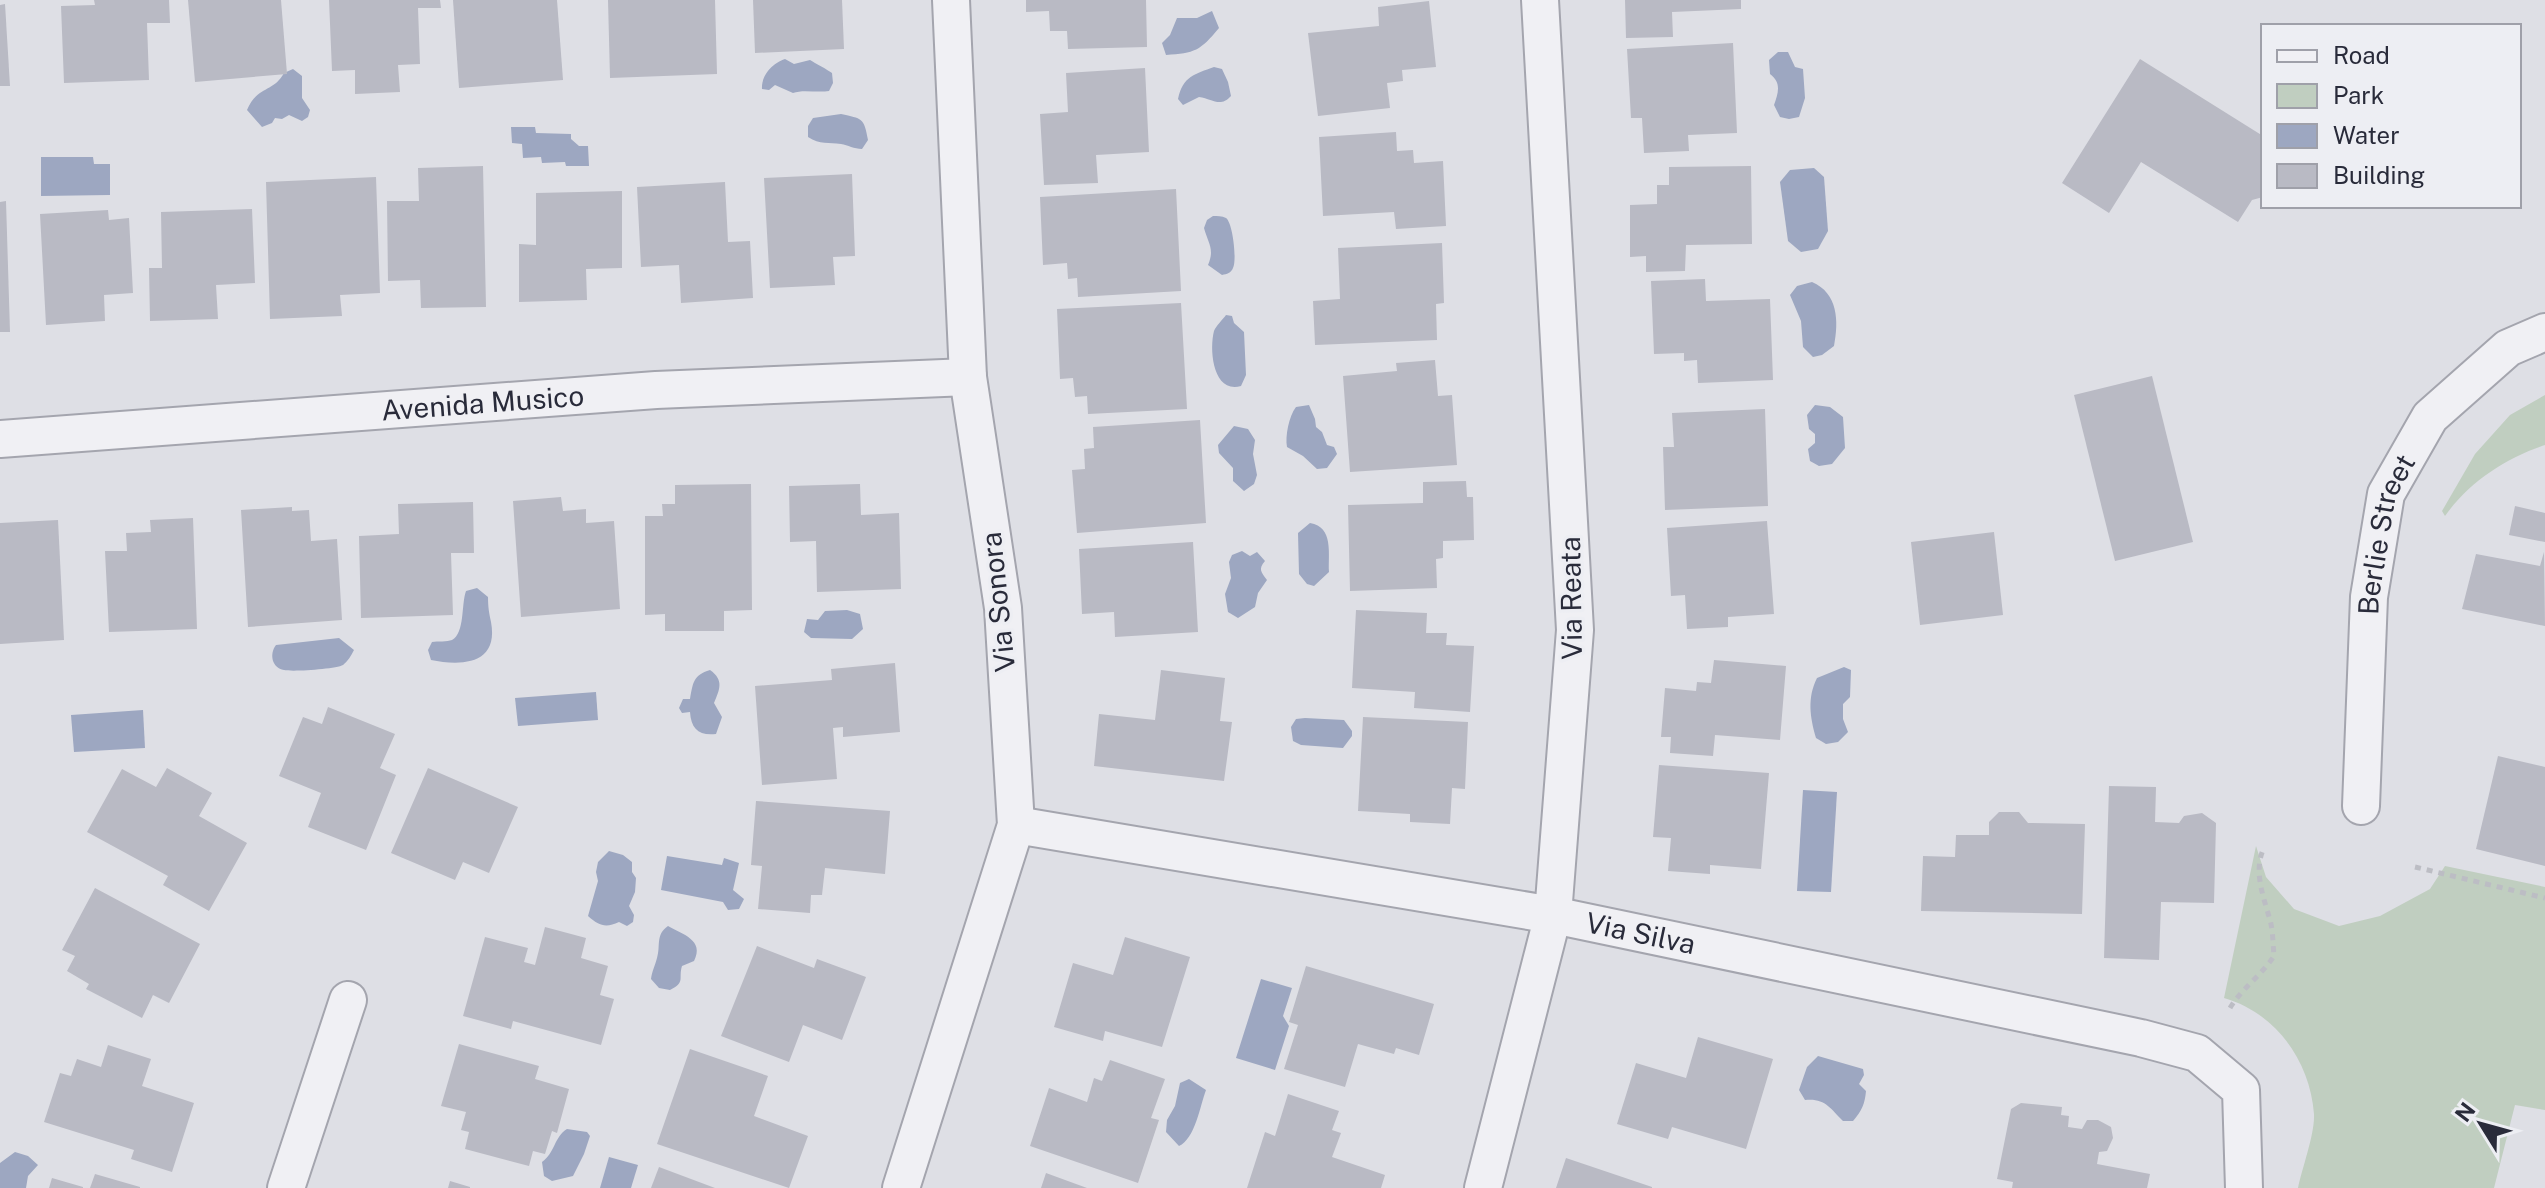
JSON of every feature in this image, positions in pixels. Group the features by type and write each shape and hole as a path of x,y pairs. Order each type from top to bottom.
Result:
{"street":[{"name":"Via Sonora","path":"901,1188 1016,825 1003,608 968,377 951,0"},
{"name":"Via Reata","path":"1483,1188 1553,915 1575,630 1540,0"},
{"name":"Berlie Street","path":"2361,806 2369,597 2386,494 2430,417 2508,348 2545,332"},
{"name":"Avenida Musico","path":"0,439 656,390 968,377"},
{"name":"Via Silva","path":"1016,825 1553,915 2197,1053 2241,1090 2244,1188"},
{"path":"286,1188 348,1000"}],"path":[{"path":"2230,1008 2240,991 2262,974 2274,956 2272,928 2259,879 2263,850"},
{"path":"2415,867 2545,898"}],"green space":[{"path":"2545,395 2545,445 2489,473 2465,492 2445,516 2442,511 2475,454 2510,415"},
{"path":"2256,846 2266,877 2294,909 2339,926 2380,916 2430,889 2445,866 2545,887 2545,1110 2515,1105 2494,1188 2298,1188 2314,1122 2306,1076 2287,1042 2274,1027 2243,1005 2224,998"}],"water":[{"path":"1212,11 1219,28 1207,42 1191,52 1166,55 1162,43 1170,35 1177,18 1197,18"},
{"path":"1778,52 1788,52 1795,67 1803,69 1805,98 1799,117 1780,117 1774,105 1778,85 1770,74 1769,60"},
{"path":"785,59 794,64 810,60 832,73 833,83 829,91 793,93 775,85 769,90 762,89 763,79 769,70"},
{"path":"1214,67 1222,69 1231,96 1223,102 1199,97 1183,105 1178,99 1183,85 1196,74"},
{"path":"293,69 302,76 302,98 310,110 308,117 302,121 289,115 282,119 275,118 272,123 262,127 247,110 251,102 284,73"},
{"path":"841,114 858,118 863,123 868,140 862,149 808,137 808,126 813,118"},
{"path":"511,127 535,127 536,133 571,134 571,139 579,146 588,146 589,166 566,166 565,162 542,163 541,157 523,158 522,144 512,143"},
{"path":"41,157 93,157 94,164 110,164 110,195 41,196"},
{"path":"1814,168 1824,177 1828,231 1818,249 1801,252 1788,241 1780,182 1790,170"},
{"path":"1213,216 1226,218 1234,242 1233,268 1222,275 1208,265 1211,250 1204,228"},
{"path":"1812,282 1832,300 1836,318 1834,346 1822,355 1813,357 1803,347 1801,321 1790,295 1797,286"},
{"path":"1226,315 1232,316 1234,323 1244,332 1246,375 1241,386 1232,387 1224,383 1215,369 1212,349 1214,331"},
{"path":"1309,405 1316,427 1337,454 1327,468 1317,469 1287,447 1288,426 1296,407"},
{"path":"1815,405 1830,407 1843,417 1845,448 1832,464 1819,466 1810,461 1808,449 1815,443 1815,434 1809,429 1807,415"},
{"path":"1234,426 1248,429 1255,440 1253,454 1257,475 1254,484 1244,491 1233,481 1233,468 1219,453 1218,445"},
{"path":"1310,523 1323,530 1329,550 1329,572 1314,586 1307,584 1299,574 1298,533"},
{"path":"1242,551 1250,556 1257,552 1265,561 1261,570 1267,580 1258,593 1255,607 1238,618 1228,612 1225,594 1231,578 1229,562 1232,555"},
{"path":"477,588 488,597 492,636 489,647 483,655 465,662 431,660 428,650 432,642 450,641 456,636 461,625 466,591"},
{"path":"847,610 860,614 863,629 852,639 811,638 804,632 807,619 818,620 825,611"},
{"path":"339,638 354,650 343,665 289,671 277,667 273,660 276,645"},
{"path":"1844,667 1851,670 1850,697 1843,704 1843,719 1848,732 1838,742 1826,744 1816,738 1811,715 1812,693 1817,678"},
{"path":"710,670 719,681 714,703 722,717 716,734 697,730 690,712 682,713 679,708 683,699 690,699 697,677"},
{"path":"596,692 598,720 518,726 515,698"},
{"path":"143,710 145,748 74,752 71,715"},
{"path":"1296,719 1344,720 1352,736 1343,748 1301,745 1293,741 1291,727"},
{"path":"1803,790 1837,792 1831,892 1797,891"},
{"path":"609,851 623,855 632,862 632,872 636,878 635,892 629,906 634,915 633,922 627,926 619,922 603,925 588,916 598,881 598,862"},
{"path":"667,856 722,865 724,858 739,863 733,890 744,899 739,909 728,910 723,902 661,890"},
{"path":"668,926 685,935 697,948 694,961 682,966 680,982 670,990 659,988 651,979 660,937"},
{"path":"1261,979 1292,988 1283,1016 1289,1026 1275,1070 1236,1058"},
{"path":"1818,1056 1863,1069 1864,1075 1859,1084 1866,1091 1865,1099 1853,1121 1843,1121 1822,1102 1805,1100 1799,1090 1807,1067"},
{"path":"1189,1079 1206,1090 1193,1129 1179,1146 1166,1132 1167,1120 1175,1106 1180,1083"},
{"path":"567,1129 587,1132 590,1136 573,1176 552,1181 544,1176 542,1162"},
{"path":"15,1152 28,1156 38,1165 28,1176 26,1188 0,1188 0,1163"},
{"path":"609,1157 638,1165 631,1188 600,1188"}],"building":[{"path":"94,0 169,0 170,23 147,23 149,80 64,83 61,6 95,5"},
{"path":"188,0 281,0 287,74 195,82"},
{"path":"329,0 440,0 441,8 418,8 420,64 398,65 400,92 355,94 355,70 332,71"},
{"path":"453,0 557,0 563,80 459,88"},
{"path":"608,0 715,0 717,74 610,78"},
{"path":"753,0 842,0 844,49 755,53"},
{"path":"1026,0 1146,0 1147,47 1068,49 1067,31 1050,31 1049,11 1026,12"},
{"path":"1625,0 1741,0 1741,9 1672,12 1673,37 1626,38"},
{"path":"1429,1 1436,67 1402,70 1403,81 1387,83 1390,108 1318,116 1308,33 1379,26 1378,7"},
{"path":"5,4 10,86 0,86 0,5"},
{"path":"1733,43 1737,133 1688,135 1689,151 1644,153 1642,118 1631,118 1627,49"},
{"path":"2140,59 2261,135 2261,198 2252,200 2238,222 2141,162 2109,213 2062,183"},
{"path":"1145,68 1149,152 1096,155 1098,183 1044,185 1040,114 1068,112 1066,73"},
{"path":"1396,132 1397,151 1413,150 1414,163 1443,161 1446,226 1396,229 1394,212 1323,216 1319,137"},
{"path":"483,166 486,307 421,308 420,280 388,281 387,201 419,201 418,168"},
{"path":"1751,166 1752,244 1686,245 1685,271 1646,272 1646,256 1630,257 1630,205 1657,204 1657,185 1669,185 1669,167"},
{"path":"852,174 855,256 833,257 835,285 770,288 764,178"},
{"path":"376,177 380,293 340,295 342,316 270,319 266,182"},
{"path":"725,182 728,242 750,241 753,298 681,303 679,265 641,267 637,187"},
{"path":"1176,189 1181,291 1078,297 1077,278 1068,279 1067,263 1043,265 1040,197"},
{"path":"622,191 622,268 586,269 587,300 519,302 519,244 536,245 536,193"},
{"path":"6,201 10,332 0,332 0,202"},
{"path":"252,209 255,283 216,285 218,319 150,321 149,268 162,268 161,212"},
{"path":"108,210 109,220 129,218 133,293 104,295 105,321 46,325 40,214"},
{"path":"1442,243 1444,303 1436,304 1437,340 1315,345 1313,301 1340,299 1338,248"},
{"path":"1705,279 1706,301 1770,299 1773,380 1698,383 1697,360 1684,361 1684,353 1654,354 1651,281"},
{"path":"1181,303 1187,409 1088,414 1087,396 1075,397 1073,378 1060,379 1057,309"},
{"path":"1435,360 1438,396 1452,395 1457,465 1350,472 1343,376 1397,371 1396,363"},
{"path":"2152,376 2193,542 2115,561 2074,395"},
{"path":"1765,409 1768,506 1665,510 1663,447 1674,447 1672,413"},
{"path":"1200,420 1206,523 1077,533 1072,470 1085,469 1084,449 1094,448 1093,427"},
{"path":"1466,481 1467,497 1473,497 1474,540 1443,541 1443,558 1436,559 1437,588 1350,591 1348,505 1423,503 1423,482"},
{"path":"751,484 752,610 724,611 724,631 665,631 665,614 645,615 645,516 663,516 662,504 675,504 675,485"},
{"path":"860,484 861,515 899,513 901,589 817,592 816,541 790,542 789,486"},
{"path":"561,497 563,511 586,509 586,523 614,521 620,609 521,617 513,501"},
{"path":"473,502 474,553 451,553 453,615 361,618 359,536 399,534 398,504"},
{"path":"2515,506 2545,513 2545,542 2509,535"},
{"path":"292,507 292,511 309,510 311,541 337,539 342,620 248,627 241,510"},
{"path":"193,518 197,629 109,632 105,551 127,551 126,533 151,532 150,520"},
{"path":"58,520 64,640 0,644 0,523"},
{"path":"1767,521 1774,614 1728,617 1728,627 1687,629 1685,595 1671,596 1667,528"},
{"path":"1994,532 2003,615 1920,625 1911,542"},
{"path":"1193,542 1198,632 1115,637 1114,612 1082,614 1079,549"},
{"path":"2544,552 2545,626 2462,609 2476,554 2540,566"},
{"path":"1356,610 1427,613 1426,633 1447,633 1446,645 1474,646 1470,712 1414,708 1415,692 1352,688"},
{"path":"1714,660 1786,666 1780,740 1715,735 1713,756 1670,753 1671,737 1661,737 1665,688 1696,691 1697,682 1711,683"},
{"path":"895,663 900,732 843,737 843,727 833,728 837,779 762,785 755,686 832,680 831,669"},
{"path":"1161,670 1225,678 1220,721 1232,722 1224,781 1094,766 1099,714 1155,720"},
{"path":"328,707 395,734 380,768 396,775 366,850 308,827 321,793 279,776 303,717 322,724"},
{"path":"1363,717 1468,722 1465,789 1452,788 1450,824 1410,822 1410,814 1358,811"},
{"path":"2498,756 2545,767 2545,866 2476,849"},
{"path":"1659,765 1769,773 1761,869 1710,865 1710,874 1668,871 1671,838 1653,837"},
{"path":"167,768 212,793 199,816 247,843 209,911 163,885 168,876 87,832 122,769 156,787"},
{"path":"428,768 518,807 489,873 463,862 455,880 391,853"},
{"path":"2109,786 2156,787 2155,822 2179,823 2184,816 2202,813 2216,823 2214,903 2161,902 2159,960 2104,958"},
{"path":"756,801 890,811 885,874 825,868 822,895 811,895 810,913 758,909 762,866 751,865"},
{"path":"1999,812 2019,812 2028,823 2085,824 2082,914 1921,911 1923,856 1955,857 1956,835 1989,835 1989,822"},
{"path":"95,888 200,944 169,1003 153,995 142,1018 86,989 89,984 67,971 75,956 62,950"},
{"path":"545,927 586,938 581,958 608,966 600,995 614,999 601,1045 513,1021 511,1029 463,1016 485,937 528,948 524,962 535,965"},
{"path":"1125,937 1190,957 1162,1047 1105,1031 1103,1041 1054,1027 1073,963 1113,975"},
{"path":"757,946 814,968 817,959 866,977 842,1040 803,1025 789,1062 721,1036"},
{"path":"1306,966 1434,1004 1419,1055 1396,1048 1394,1054 1358,1044 1345,1087 1284,1069 1298,1025 1289,1022"},
{"path":"1698,1037 1773,1059 1746,1149 1672,1127 1668,1139 1617,1124 1636,1063 1686,1078"},
{"path":"459,1044 539,1066 535,1079 569,1089 557,1133 552,1131 545,1154 533,1151 529,1166 465,1149 469,1132 461,1130 466,1112 441,1106"},
{"path":"108,1045 151,1059 142,1086 194,1103 172,1172 131,1159 134,1150 44,1122 60,1073 71,1076 77,1059 101,1067"},
{"path":"690,1049 768,1076 754,1116 808,1136 789,1188 657,1144"},
{"path":"1110,1060 1165,1079 1151,1118 1159,1120 1138,1183 1030,1146 1049,1088 1087,1102 1094,1078 1102,1081"},
{"path":"1288,1094 1339,1111 1332,1130 1341,1133 1332,1157 1385,1175 1381,1188 1247,1188 1265,1132 1275,1136"},
{"path":"2021,1103 2062,1107 2061,1115 2069,1116 2068,1127 2082,1129 2087,1120 2098,1120 2111,1127 2113,1138 2107,1151 2099,1152 2097,1164 2150,1174 2147,1188 2012,1188 2013,1182 1997,1179 2011,1109"},
{"path":"1566,1158 1652,1187 1652,1188 1556,1188"},
{"path":"659,1167 715,1188 651,1188"},
{"path":"1046,1173 1087,1188 1041,1188"},
{"path":"95,1174 140,1187 140,1188 90,1188"},
{"path":"52,1178 83,1187 83,1188 49,1188"},
{"path":"450,1181 470,1187 470,1188 448,1188"}]}
